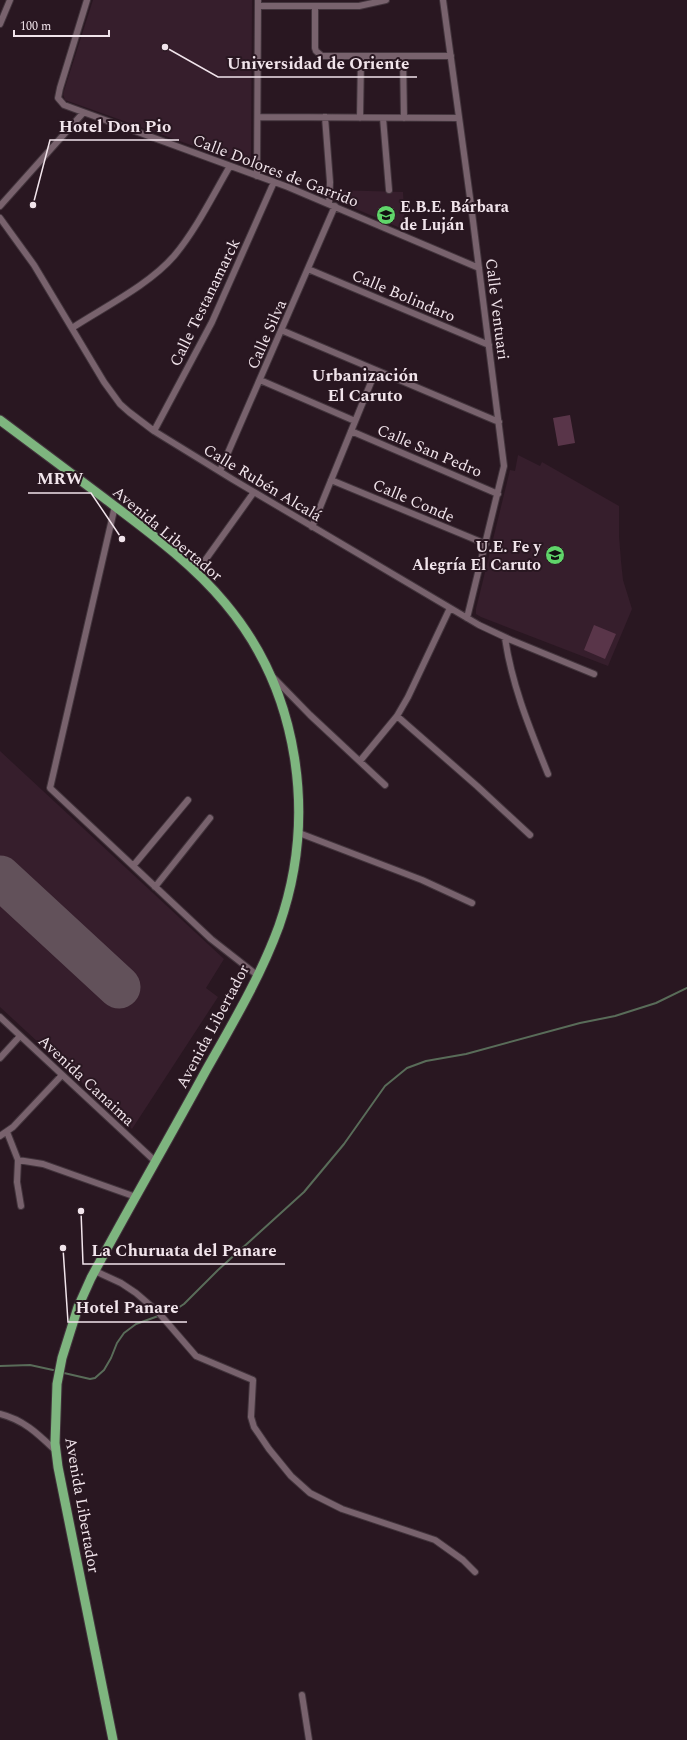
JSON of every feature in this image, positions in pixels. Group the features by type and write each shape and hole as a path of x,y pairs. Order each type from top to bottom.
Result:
{"highway":[{"name":"Avenida Libertador","path":"0,420 155,537 196,573 236,617 258,650 284,712 294,749 298,784 299,833 296,864 285,906 274,939 257,975 95,1271 78,1307 62,1358 56,1401 56,1451 113,1740"}],"street":[{"path":"0,24 10,0"},
{"name":"Calle Dolores de Garrido","path":"87,0 62,78 58,94 61,102 70,108 258,176 332,205 479,268"},
{"path":"258,176 258,3 315,6 340,3 359,6 386,0"},
{"name":"Calle Ventuari","path":"443,0 504,466 468,618"},
{"path":"315,6 316,51 326,56 451,56"},
{"path":"360,118 361,56"},
{"path":"403,56 404,118"},
{"path":"0,206 84,113"},
{"path":"258,117 459,118"},
{"path":"325,117 332,205"},
{"path":"383,118 389,190"},
{"path":"72,328 146,280 170,260 188,236 230,166"},
{"name":"Calle Testanamarck","path":"154,430 212,322 274,182"},
{"name":"Calle Silva","path":"220,471 308,269 332,205"},
{"name":"Calle Rubén Alcalá","path":"0,218 34,265 104,382 120,404 129,412 154,430 254,492 450,608 505,638 594,674"},
{"name":"Calle Bolindaro","path":"308,269 489,345"},
{"path":"281,330 499,422"},
{"path":"312,526 376,370"},
{"path":"260,380 355,421"},
{"name":"Calle San Pedro","path":"351,431 498,494"},
{"name":"Calle Conde","path":"332,480 486,544"},
{"path":"196,573 254,492"},
{"path":"115,506 50,788 210,939 257,975"},
{"path":"360,761 397,716 408,697 450,608"},
{"path":"505,638 509,664 522,710 548,774"},
{"path":"268,672 310,715 385,785"},
{"path":"397,716 530,834"},
{"path":"133,866 188,800"},
{"path":"155,887 210,818"},
{"path":"299,833 422,880 472,903"},
{"name":"Avenida Canaima","path":"0,1017 156,1162"},
{"path":"0,1058 20,1036"},
{"path":"0,1136 7,1132 62,1075"},
{"path":"7,1132 18,1160 17,1182 21,1206"},
{"path":"18,1160 43,1164 136,1197"},
{"path":"95,1271 127,1286 158,1312 196,1356 253,1380 251,1417 254,1427 269,1450 291,1476 310,1493 342,1510 435,1540 463,1560 475,1572"},
{"path":"0,1414 12,1417 27,1425 56,1451"},
{"path":"302,1695 309,1740"}],"shaded area":[{"path":"93,0 252,0 250,163 244,164 65,100 63,94"},
{"name":"E.B.E. Bárbara de Luján","path":"334,190 403,192 405,230 333,199"},
{"path":"570,415 575,443 558,446 553,418"},
{"name":"U.E. Fe y Alegría El Caruto","path":"518,455 540,466 542,462 619,506 619,536 623,580 632,609 608,666 476,614 510,470 515,471"},
{"path":"594,625 616,634 605,659 584,650"},
{"path":"0,751 224,959 206,988 218,997 132,1129 0,1007"}],"waterway":[{"path":"64,1373 90,1379 95,1378 104,1370 117,1343 124,1333 136,1324 175,1310 184,1304 218,1270 304,1192 344,1144 385,1086 407,1068 426,1061 466,1054 580,1023 615,1016 656,1003 687,988"},
{"path":"0,1366 30,1365 53,1370"}],"runway":[{"path":"0,877 119,987"}],"place":[{"name":"Universidad de Oriente","path":"165,47"},
{"name":"Hotel Don Pio","path":"33,205"},
{"name":"E.B.E. Bárbara de Luján","path":"386,215"},
{"name":"MRW","path":"122,539"},
{"name":"U.E. Fe y Alegría El Caruto","path":"555,555"},
{"name":"La Churuata del Panare","path":"81,1211"},
{"name":"Hotel Panare","path":"63,1248"}],"district":[{"name":"Urbanización El Caruto","path":"365,385"}]}
